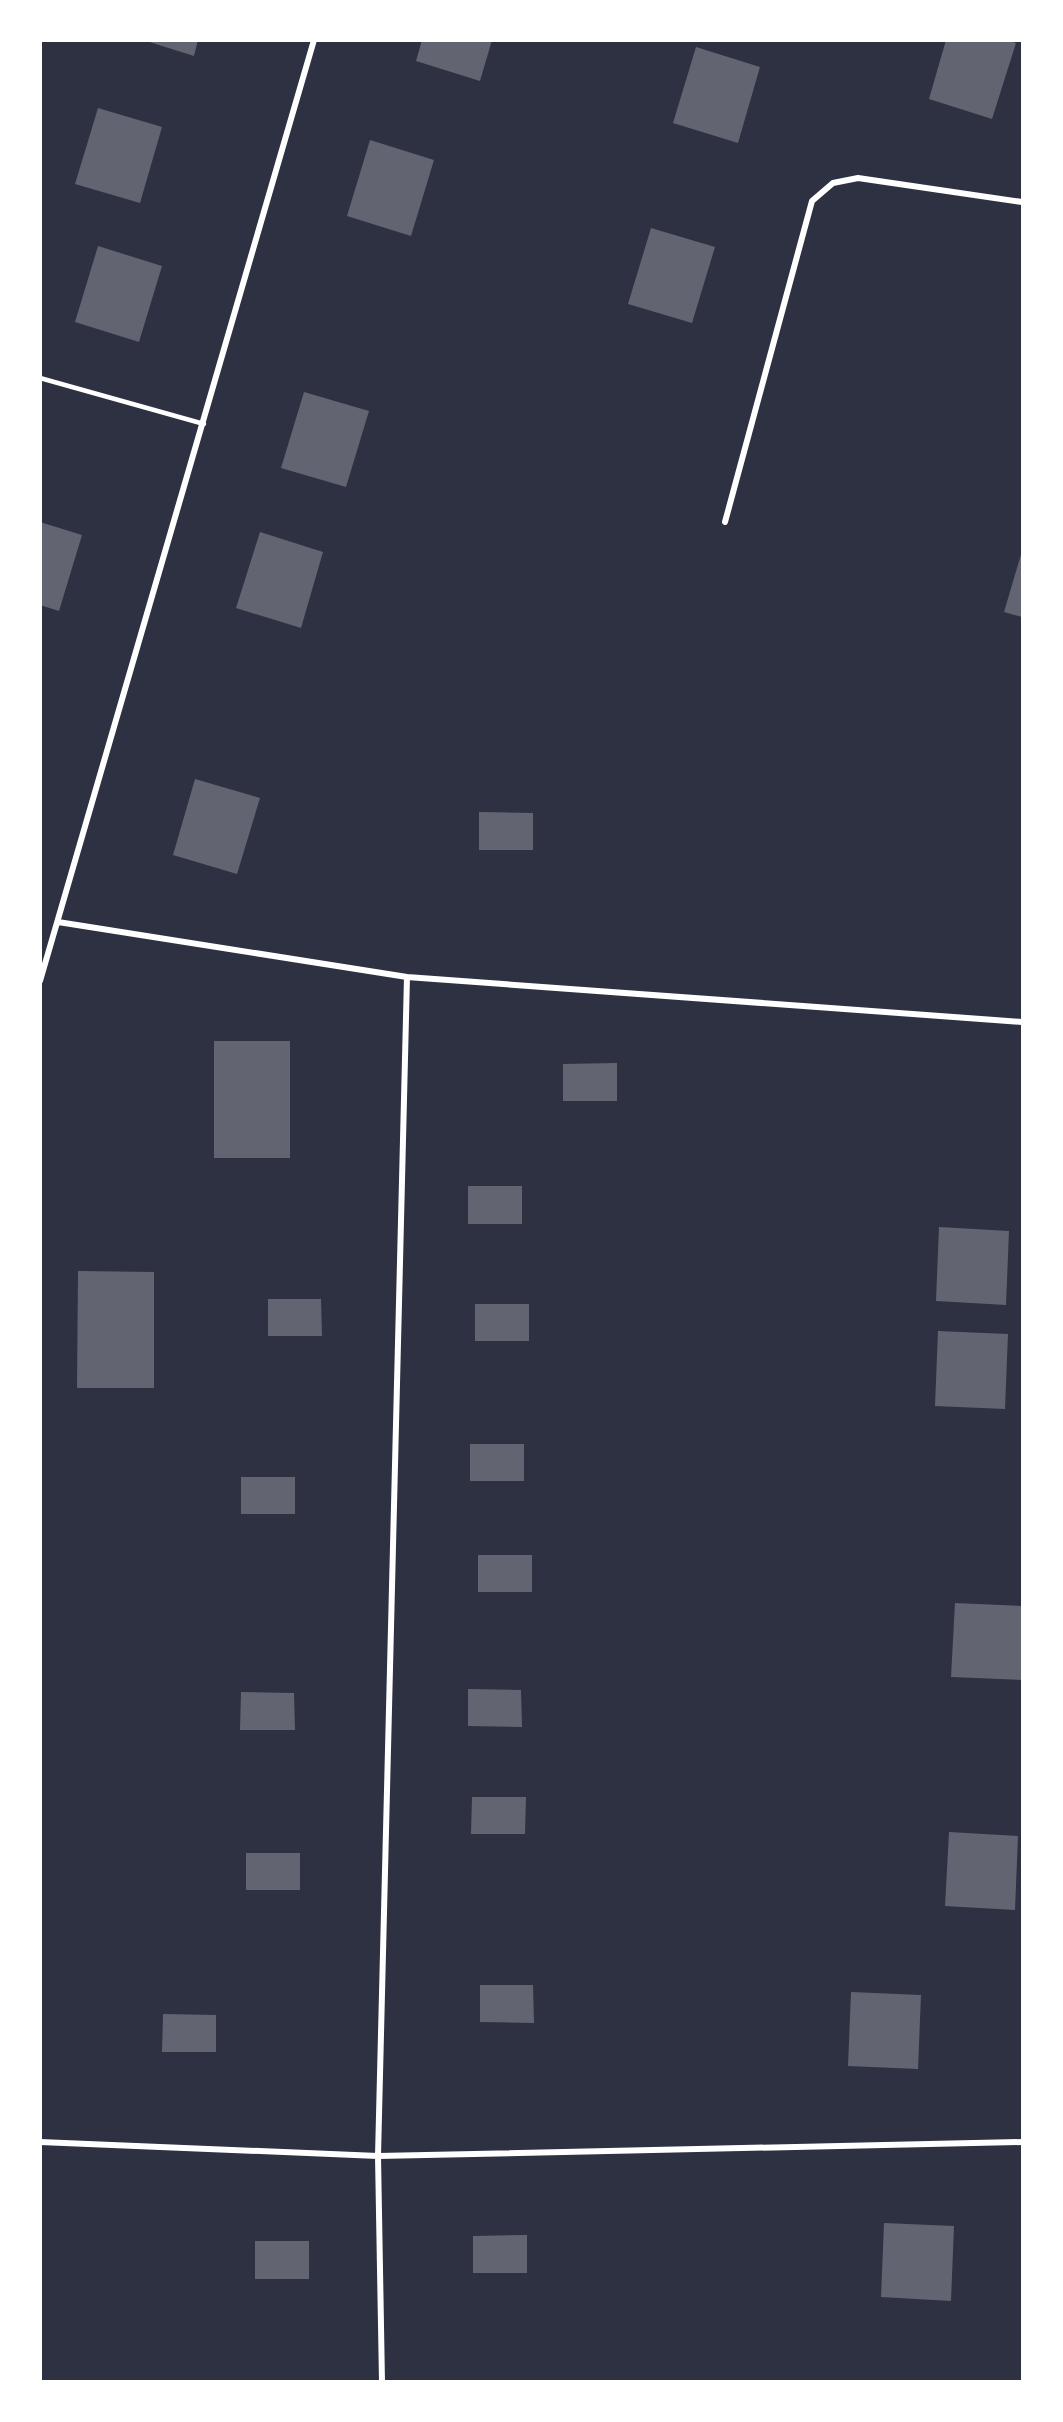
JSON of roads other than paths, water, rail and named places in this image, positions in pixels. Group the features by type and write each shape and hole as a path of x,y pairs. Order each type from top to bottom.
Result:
{"street":[{"path":"40,981 314,40"},
{"path":"725,522 812,201 833,183 858,178 1023,202"},
{"path":"58,922 407,977 1023,1022"},
{"path":"382,2382 378,2156 407,977"},
{"path":"40,2142 378,2156 1023,2142"}],"lane":[{"path":"40,378 204,424"}]}
